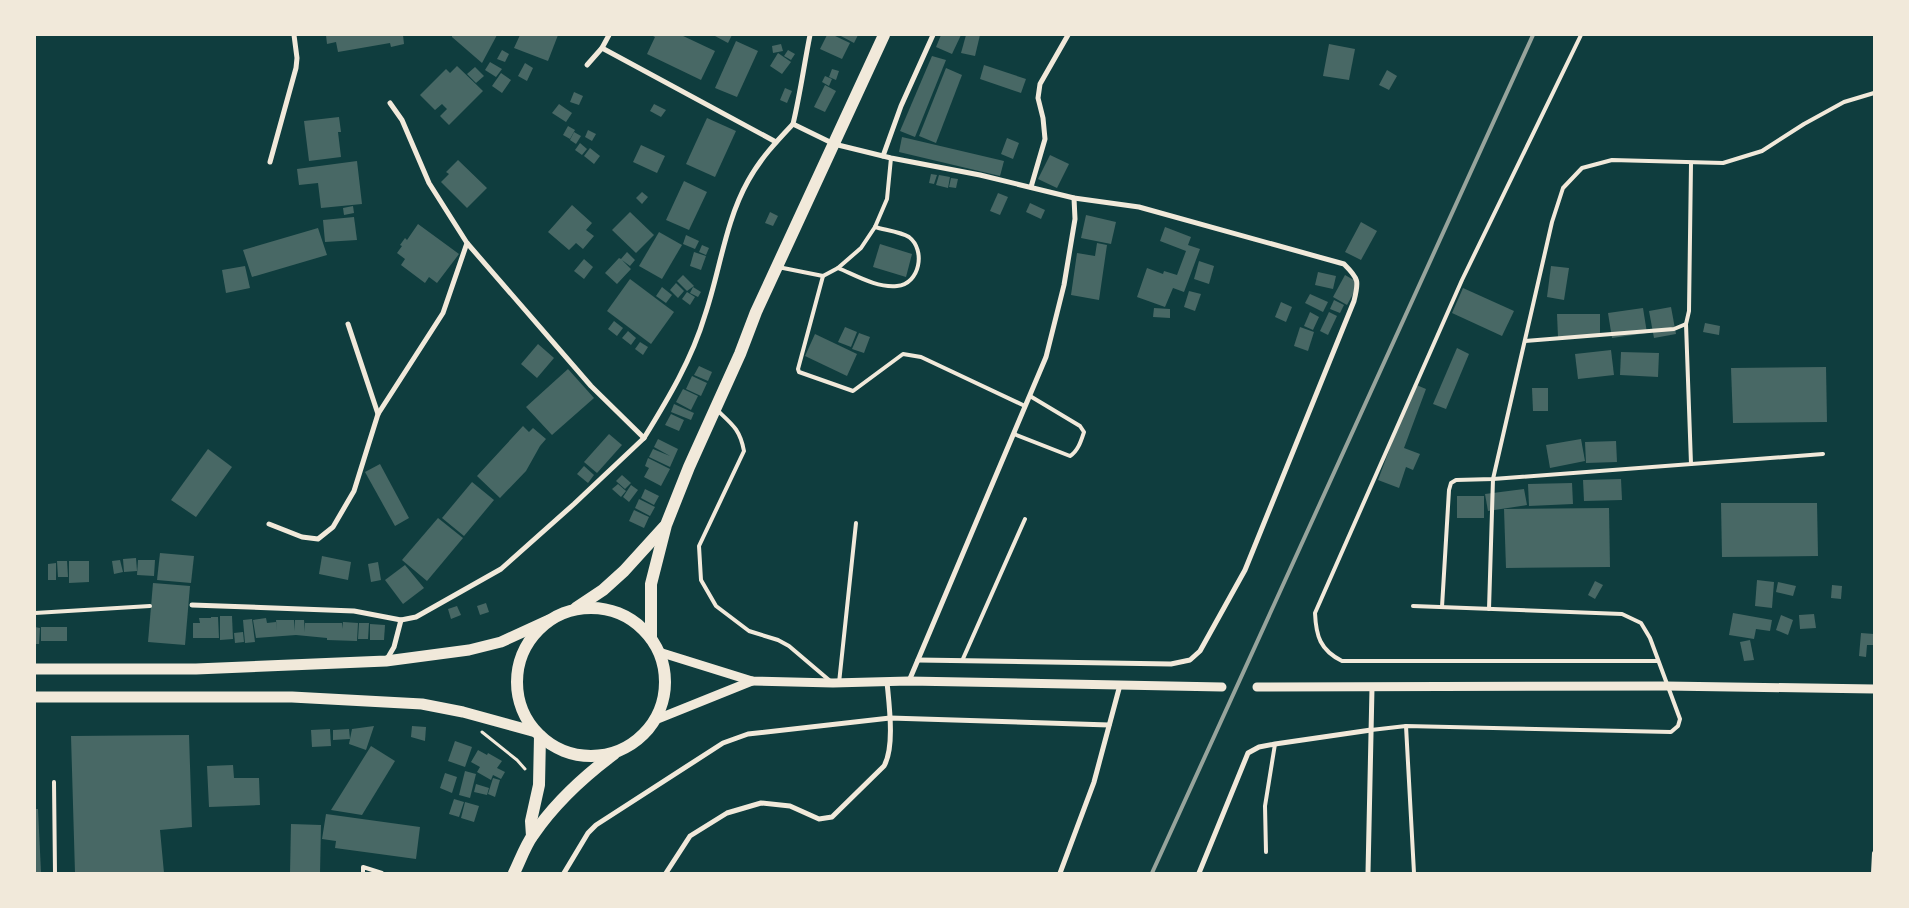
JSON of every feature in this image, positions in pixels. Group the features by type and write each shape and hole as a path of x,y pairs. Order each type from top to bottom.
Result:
{"highway":[{"path":"651,638 651,584 666,526 714,408 740,354 756,312 884,35"},
{"path":"618,751 598,756 577,754 557,748 538,734 523,710 517,686 520,660 531,638 549,620 574,610 603,590 624,571 666,526"},
{"path":"514,873 532,836 570,790 588,773 645,733 655,720 662,704 665,686 664,669 659,652 651,638 639,625 616,613 591,608 574,610"},
{"path":"532,836 531,821 539,785 538,734"}],"main road":[{"path":"35,668 196,669 386,661 469,650 500,642 549,620"},
{"path":"35,697 292,696 422,704 463,712 538,734"}],"street":[{"path":"270,162 296,68 297,58 294,35"},
{"path":"587,65 602,48 609,35"},
{"path":"192,606 354,611 401,620 416,617 501,568 574,504 644,438 688,360 705,316 733,216 747,182 761,160 793,124 810,35"},
{"path":"883,156 901,106 933,35"},
{"path":"1031,187 1045,139 1043,118 1038,98 1040,84 1068,35"},
{"path":"602,48 776,142"},
{"path":"390,103 402,120 429,183 467,243 590,386 644,438"},
{"path":"793,124 834,144 891,158 980,175 1074,198 1139,206 1344,264 1356,276 1357,289 1354,302 1245,570 1200,651 1190,660 1171,664 918,660"},
{"path":"909,681 1046,357 1064,285 1076,219 1074,198"},
{"path":"269,524 302,537 318,539 334,527 354,491 378,414 443,313 467,243"},
{"path":"348,324 378,414"},
{"path":"386,661 394,647 401,620"},
{"path":"659,652 752,681 836,683 909,681 1222,687"},
{"path":"655,720 752,681"},
{"path":"666,873 690,836 726,813 761,803 790,806 819,819 832,817 884,766 888,759 890,718 887,682"},
{"path":"1060,873 1094,782 1120,685"},
{"path":"1257,687 1666,686 1874,689"},
{"path":"1368,873 1372,688"},
{"path":"564,873 588,833 596,825 723,743 748,734 890,718 1109,725"},
{"path":"1199,873 1248,754 1259,747 1274,744 1371,730"}],"lane":[{"path":"1582,35 1462,280 1315,613 1316,629 1322,646 1331,656 1342,661 1658,661"},
{"path":"1489,609 1493,478 1552,222 1563,188 1582,168 1612,160 1691,164 1723,163 1762,152 1804,124 1844,102 1874,93"},
{"path":"777,267 823,276 838,268 861,248 876,227 887,199 891,158"},
{"path":"1691,164 1689,311 1686,324 1692,464"},
{"path":"838,268 879,285 900,286 914,277 920,260 917,246 908,237 876,227"},
{"path":"823,276 798,368 800,372 853,391 903,354 921,357 1025,406"},
{"path":"1525,341 1674,329 1686,324"},
{"path":"1014,434 1070,456 1075,452 1082,439 1084,432 1080,426 1030,396"},
{"path":"714,408 736,428 741,437 744,451 699,546 701,580 716,606 749,631 778,640 790,646 836,683"},
{"path":"1442,607 1449,490 1451,483 1456,480 1823,454"},
{"path":"962,660 1025,519"},
{"path":"836,683 856,523"},
{"path":"35,614 150,606"},
{"path":"1371,730 1406,726 1671,732 1678,726 1680,719 1666,686 1650,638 1641,622 1622,614 1413,606"},
{"path":"1406,726 1414,873"},
{"path":"1266,852 1265,806 1274,744"},
{"path":"54,782 55,873"},
{"path":"1873,873 1874,853"},
{"path":"363,873 363,867 382,873"}],"path":[{"path":"476,730 483,733 517,760 539,785"}],"building":[{"path":"326,35 403,35 404,44 391,47 390,43 338,52 336,42 327,44"},
{"path":"452,35 497,35 482,63"},
{"path":"520,35 558,35 548,61 514,48"},
{"path":"651,35 681,35 715,51 701,80 647,54 655,37"},
{"path":"716,35 732,35 728,43"},
{"path":"827,35 833,35 850,43 842,59 820,49"},
{"path":"839,35 858,35 854,43"},
{"path":"941,35 961,35 952,54 936,47"},
{"path":"966,35 980,35 975,56 961,53"},
{"path":"736,41 758,51 737,97 715,88"},
{"path":"781,44 783,51 773,53 772,46"},
{"path":"1329,44 1355,49 1349,80 1323,76"},
{"path":"502,50 509,54 505,62 497,59"},
{"path":"788,50 795,54 791,60 784,56"},
{"path":"778,53 791,62 782,74 770,66"},
{"path":"932,56 946,60 915,137 900,131"},
{"path":"490,62 502,69 496,77 485,70"},
{"path":"525,63 533,68 527,81 518,76"},
{"path":"984,65 1026,79 1021,93 980,79"},
{"path":"457,66 483,91 449,125 440,116 447,109 442,104 435,110 420,95 446,69 450,73"},
{"path":"475,67 484,76 476,83 467,74"},
{"path":"946,68 962,75 936,143 919,136"},
{"path":"832,69 839,71 836,80 829,77"},
{"path":"1387,70 1397,76 1389,90 1379,85"},
{"path":"501,73 511,80 502,93 492,86"},
{"path":"825,76 832,79 829,86 822,82"},
{"path":"825,85 836,91 825,112 814,107"},
{"path":"785,88 792,91 787,103 780,100"},
{"path":"574,92 583,96 579,105 570,102"},
{"path":"559,104 572,113 566,122 552,113"},
{"path":"654,104 666,110 661,117 650,111"},
{"path":"339,117 341,132 338,132 341,157 309,161 304,121"},
{"path":"707,118 736,131 715,177 686,164"},
{"path":"568,126 575,130 570,139 563,135"},
{"path":"588,130 596,134 592,141 585,137"},
{"path":"574,132 581,136 576,144 570,140"},
{"path":"902,137 1004,161 1000,176 899,152"},
{"path":"1007,138 1019,143 1013,159 1001,154"},
{"path":"580,143 587,149 582,155 575,150"},
{"path":"641,145 665,156 657,173 633,162"},
{"path":"590,148 600,156 594,164 584,156"},
{"path":"1050,155 1069,164 1057,188 1038,179"},
{"path":"458,160 487,188 467,208 441,182 449,174 446,172"},
{"path":"357,161 362,204 321,208 318,183 299,185 297,169"},
{"path":"931,174 937,175 934,184 929,183"},
{"path":"939,175 950,177 948,188 936,185"},
{"path":"951,178 958,179 956,188 949,187"},
{"path":"684,181 707,192 689,230 666,220"},
{"path":"642,192 648,197 642,204 636,198"},
{"path":"998,193 1008,197 1000,215 990,211"},
{"path":"1030,203 1045,210 1041,219 1026,212"},
{"path":"572,205 592,223 586,230 594,236 583,249 576,243 569,250 548,232"},
{"path":"353,206 354,213 344,215 343,208"},
{"path":"630,212 654,235 636,253 612,230"},
{"path":"770,212 778,216 773,226 765,223"},
{"path":"1086,215 1116,222 1111,244 1081,238"},
{"path":"354,217 357,240 325,242 323,220"},
{"path":"1361,222 1377,231 1361,260 1345,252"},
{"path":"418,224 459,254 437,283 429,277 425,283 401,265 405,259 397,253 405,238 407,240"},
{"path":"1165,227 1191,237 1188,245 1200,249 1184,292 1173,288 1165,307 1137,297 1147,268 1163,274 1164,271 1177,275 1186,251 1160,241"},
{"path":"318,228 327,255 252,277 243,250"},
{"path":"659,232 682,245 662,279 639,266"},
{"path":"686,235 699,241 695,249 683,244"},
{"path":"1097,243 1107,245 1099,300 1071,295 1077,253 1095,256"},
{"path":"880,244 912,254 906,277 873,267"},
{"path":"702,245 709,248 706,255 699,252"},
{"path":"627,252 635,260 630,266 622,260 631,269 617,284 605,273"},
{"path":"694,252 706,256 701,270 690,266"},
{"path":"584,259 593,267 584,279 574,271"},
{"path":"1199,261 1214,266 1209,284 1194,279"},
{"path":"245,266 250,288 226,293 222,270"},
{"path":"1551,266 1569,268 1564,300 1547,297"},
{"path":"1318,272 1336,276 1333,289 1315,285"},
{"path":"683,275 694,286 687,291 677,281"},
{"path":"1345,275 1359,283 1347,305 1333,297"},
{"path":"630,279 674,312 651,344 607,311"},
{"path":"676,283 684,291 678,298 670,290"},
{"path":"662,287 672,295 666,303 656,296"},
{"path":"693,287 701,292 698,297 690,293"},
{"path":"1463,288 1514,311 1502,336 1452,313"},
{"path":"1189,291 1201,294 1195,311 1184,307"},
{"path":"687,292 695,297 690,305 682,299"},
{"path":"1310,294 1328,302 1323,312 1305,303"},
{"path":"1334,300 1344,305 1340,313 1330,309"},
{"path":"1281,302 1292,307 1286,322 1275,317"},
{"path":"1671,307 1676,334 1654,338 1649,311"},
{"path":"1154,308 1170,309 1170,318 1153,317"},
{"path":"1643,308 1647,333 1612,338 1608,313"},
{"path":"1310,312 1319,317 1313,330 1304,326"},
{"path":"1329,312 1337,316 1328,335 1320,331"},
{"path":"1557,314 1600,314 1600,336 1558,337"},
{"path":"614,321 623,328 617,336 608,329"},
{"path":"1705,323 1720,326 1719,335 1703,332"},
{"path":"845,327 857,332 851,347 838,342"},
{"path":"1300,327 1314,332 1308,351 1294,346"},
{"path":"628,331 636,338 631,345 622,338"},
{"path":"859,333 870,337 864,353 852,349"},
{"path":"815,334 857,354 847,376 805,356"},
{"path":"640,342 648,347 643,355 635,349"},
{"path":"538,344 554,358 537,378 521,364"},
{"path":"1457,348 1469,354 1446,409 1433,404"},
{"path":"1611,350 1614,375 1578,379 1575,354"},
{"path":"1621,352 1659,353 1658,377 1620,375"},
{"path":"699,366 712,372 708,381 694,375"},
{"path":"1826,367 1827,422 1733,423 1731,368"},
{"path":"568,369 594,398 552,435 526,407"},
{"path":"692,376 707,383 701,396 686,389"},
{"path":"1414,384 1426,389 1404,448 1420,454 1413,470 1406,467 1399,488 1378,480"},
{"path":"1532,388 1548,388 1548,411 1533,411"},
{"path":"683,389 698,396 691,410 676,402"},
{"path":"674,404 694,413 691,420 671,412"},
{"path":"671,414 684,420 679,431 665,425"},
{"path":"523,426 529,432 533,428 546,439 526,471 500,498 477,476"},
{"path":"609,434 622,445 597,473 584,462"},
{"path":"658,439 678,449 670,467 649,457 653,449 670,456 654,447"},
{"path":"1581,439 1585,461 1550,468 1546,445"},
{"path":"1616,441 1617,462 1586,463 1585,442"},
{"path":"208,449 232,467 196,517 171,500"},
{"path":"648,458 670,469 661,486 644,477 649,468 645,466"},
{"path":"380,464 409,518 395,526 365,472"},
{"path":"584,466 594,475 588,483 577,474"},
{"path":"622,475 631,483 625,489 616,481"},
{"path":"1621,479 1622,500 1584,501 1583,480"},
{"path":"472,482 494,500 464,536 442,518"},
{"path":"1572,483 1573,504 1529,506 1528,484"},
{"path":"618,484 626,491 621,497 612,489"},
{"path":"631,485 638,490 629,502 623,497"},
{"path":"645,489 659,496 654,505 641,498"},
{"path":"1524,489 1527,505 1488,511 1485,494"},
{"path":"1457,496 1484,496 1484,518 1457,518"},
{"path":"639,499 655,507 650,516 635,508"},
{"path":"1721,503 1817,503 1818,556 1722,557"},
{"path":"1609,508 1610,567 1506,568 1504,509"},
{"path":"634,510 649,517 644,528 629,521"},
{"path":"438,518 463,538 427,581 402,560"},
{"path":"160,553 194,556 191,583 157,580"},
{"path":"322,556 351,562 348,580 319,574"},
{"path":"136,558 137,571 124,572 123,559"},
{"path":"120,560 123,572 114,574 112,561"},
{"path":"138,560 155,560 154,576 137,575"},
{"path":"57,561 67,561 68,577 58,577"},
{"path":"69,561 89,561 89,582 69,583"},
{"path":"378,562 381,580 371,582 368,564"},
{"path":"56,563 56,580 48,580 48,564"},
{"path":"405,565 424,588 403,604 385,580"},
{"path":"1757,580 1774,582 1772,608 1755,606"},
{"path":"1595,581 1603,585 1595,599 1588,595"},
{"path":"1778,582 1796,586 1793,596 1776,592"},
{"path":"153,583 190,586 185,645 148,642"},
{"path":"1832,585 1842,586 1841,599 1831,598"},
{"path":"486,603 489,612 480,615 477,606"},
{"path":"457,606 461,615 451,619 448,609"},
{"path":"1733,613 1772,620 1770,631 1756,629 1754,639 1729,635"},
{"path":"1814,614 1816,628 1800,629 1799,615"},
{"path":"1781,615 1793,620 1788,635 1776,630"},
{"path":"220,616 232,616 233,639 220,640"},
{"path":"218,617 219,638 193,638 193,623 200,623 199,618"},
{"path":"266,618 267,623 276,622 277,631 276,620 294,620 295,631 295,620 304,620 305,632 305,623 342,623 342,629 343,622 358,623 357,641 327,640 327,638 296,635 256,638 253,620"},
{"path":"252,619 255,642 245,643 243,620"},
{"path":"359,623 369,623 368,639 358,639"},
{"path":"370,624 385,625 384,640 370,640"},
{"path":"35,627 40,628 39,644 35,644"},
{"path":"41,627 67,627 67,641 41,641"},
{"path":"243,632 244,642 235,643 234,633"},
{"path":"1861,633 1874,634 1874,645 1867,645 1866,657 1859,656"},
{"path":"1750,640 1754,660 1744,661 1740,642"},
{"path":"374,726 366,750 349,744 352,729"},
{"path":"412,726 426,727 425,741 411,737"},
{"path":"330,729 331,746 312,747 311,730"},
{"path":"349,729 350,739 333,740 333,730"},
{"path":"189,735 192,827 160,830 164,873 75,873 71,736"},
{"path":"455,741 472,747 465,767 448,761"},
{"path":"371,746 395,761 362,815 331,810"},
{"path":"478,750 502,761 497,768 505,772 501,779 493,775 491,780 477,772 480,767 471,762"},
{"path":"233,765 234,778 259,778 260,805 209,807 207,766"},
{"path":"465,771 476,774 470,798 459,795"},
{"path":"445,773 457,777 452,793 440,788"},
{"path":"493,778 500,780 495,797 488,794"},
{"path":"476,784 489,788 487,795 474,792"},
{"path":"454,799 464,802 459,817 449,814"},
{"path":"465,802 479,806 474,822 461,818"},
{"path":"35,809 38,809 41,873 35,873"},
{"path":"326,814 420,827 416,859 335,848 336,841 322,839"},
{"path":"291,824 321,825 320,873 290,873"}],"railway":[{"path":"1152,873 1533,35"}]}
